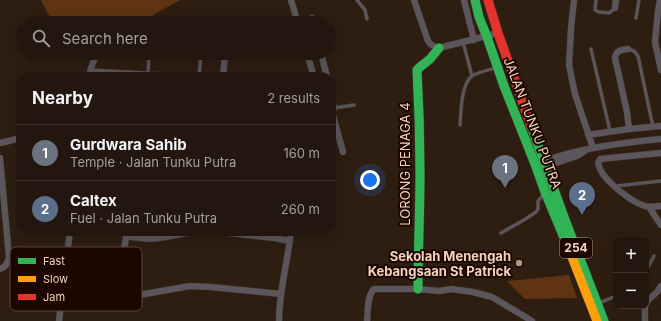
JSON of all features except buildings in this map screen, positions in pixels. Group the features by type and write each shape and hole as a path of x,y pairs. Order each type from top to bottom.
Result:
{"main road":[{"name":"JALAN TUNKU PUTRA","path":"475,0 479,17 504,86 545,192 571,253 596,321"},
{"name":"JALAN TUNKU PUTRA","path":"488,0 522,101 604,321"},
{"name":"LORONG PENAGA 4","path":"418,289 420,173 417,70 430,59 439,48"}],"street":[{"path":"291,0 296,16"},
{"path":"414,0 428,41 432,46 439,48 498,33"},
{"path":"464,0 474,40"},
{"path":"574,0 571,28 570,65 575,94 593,148"},
{"path":"614,8 616,0"},
{"path":"660,0 655,42 661,70"},
{"path":"628,49 619,50 615,54 614,58 627,112 629,129"},
{"path":"91,72 95,60"},
{"path":"223,72 225,60"},
{"path":"309,60 313,72"},
{"path":"323,60 326,72"},
{"path":"336,125 343,152"},
{"path":"588,135 661,126"},
{"path":"0,143 16,139"},
{"path":"536,166 555,160 577,156 593,148 661,139"},
{"path":"661,152 600,159 598,163 600,169 621,192 639,204 650,207 661,206"},
{"path":"545,163 545,156 555,160"},
{"path":"0,158 10,257 4,268 0,269"},
{"path":"545,163 552,167 555,160"},
{"path":"650,207 661,225"},
{"path":"68,247 69,236"},
{"path":"125,247 126,236"},
{"path":"136,236 142,238 158,238 168,236"},
{"path":"251,236 290,241"},
{"path":"279,321 280,294 290,236"},
{"path":"142,294 190,286 217,287 280,294"},
{"path":"649,300 661,286"},
{"path":"367,321 369,295 374,289 418,289 439,291 451,289 473,292 492,297 532,321"},
{"path":"645,321 646,309"},
{"path":"59,321 60,311"}],"lane":[{"path":"357,0 365,10 367,19"},
{"path":"596,0 595,10 599,12 609,13 614,8"},
{"path":"636,18 639,0"},
{"path":"463,42 472,76"},
{"path":"591,49 610,132"},
{"path":"628,49 634,51 638,56 653,127"},
{"path":"148,72 149,60"},
{"path":"199,72 200,60"},
{"path":"460,125 464,88 468,80 472,76 497,67"},
{"path":"336,109 354,105"},
{"path":"614,186 661,181"},
{"path":"501,233 536,212 539,199 545,192"},
{"path":"649,265 654,256"},
{"path":"598,303 613,297"}],"shaded area":[{"path":"41,0 180,0 151,16 49,16"},
{"path":"569,275 577,298 525,299 507,281"}],"traffic: fast":[{"path":"475,0 479,17 504,86 570,252"},
{"path":"418,289 420,160 417,70 430,59 439,48"},
{"path":"531,126 604,321"}],"traffic: slow":[{"path":"570,252 597,321"}],"traffic: jam":[{"path":"488,0 531,126"}],"place":[{"name":"Gurdwara Sahib","path":"505,188"},
{"name":"Caltex","path":"582,215"},
{"name":"Sekolah Menengah Kebangsaan St Patrick","path":"519,263"}]}
